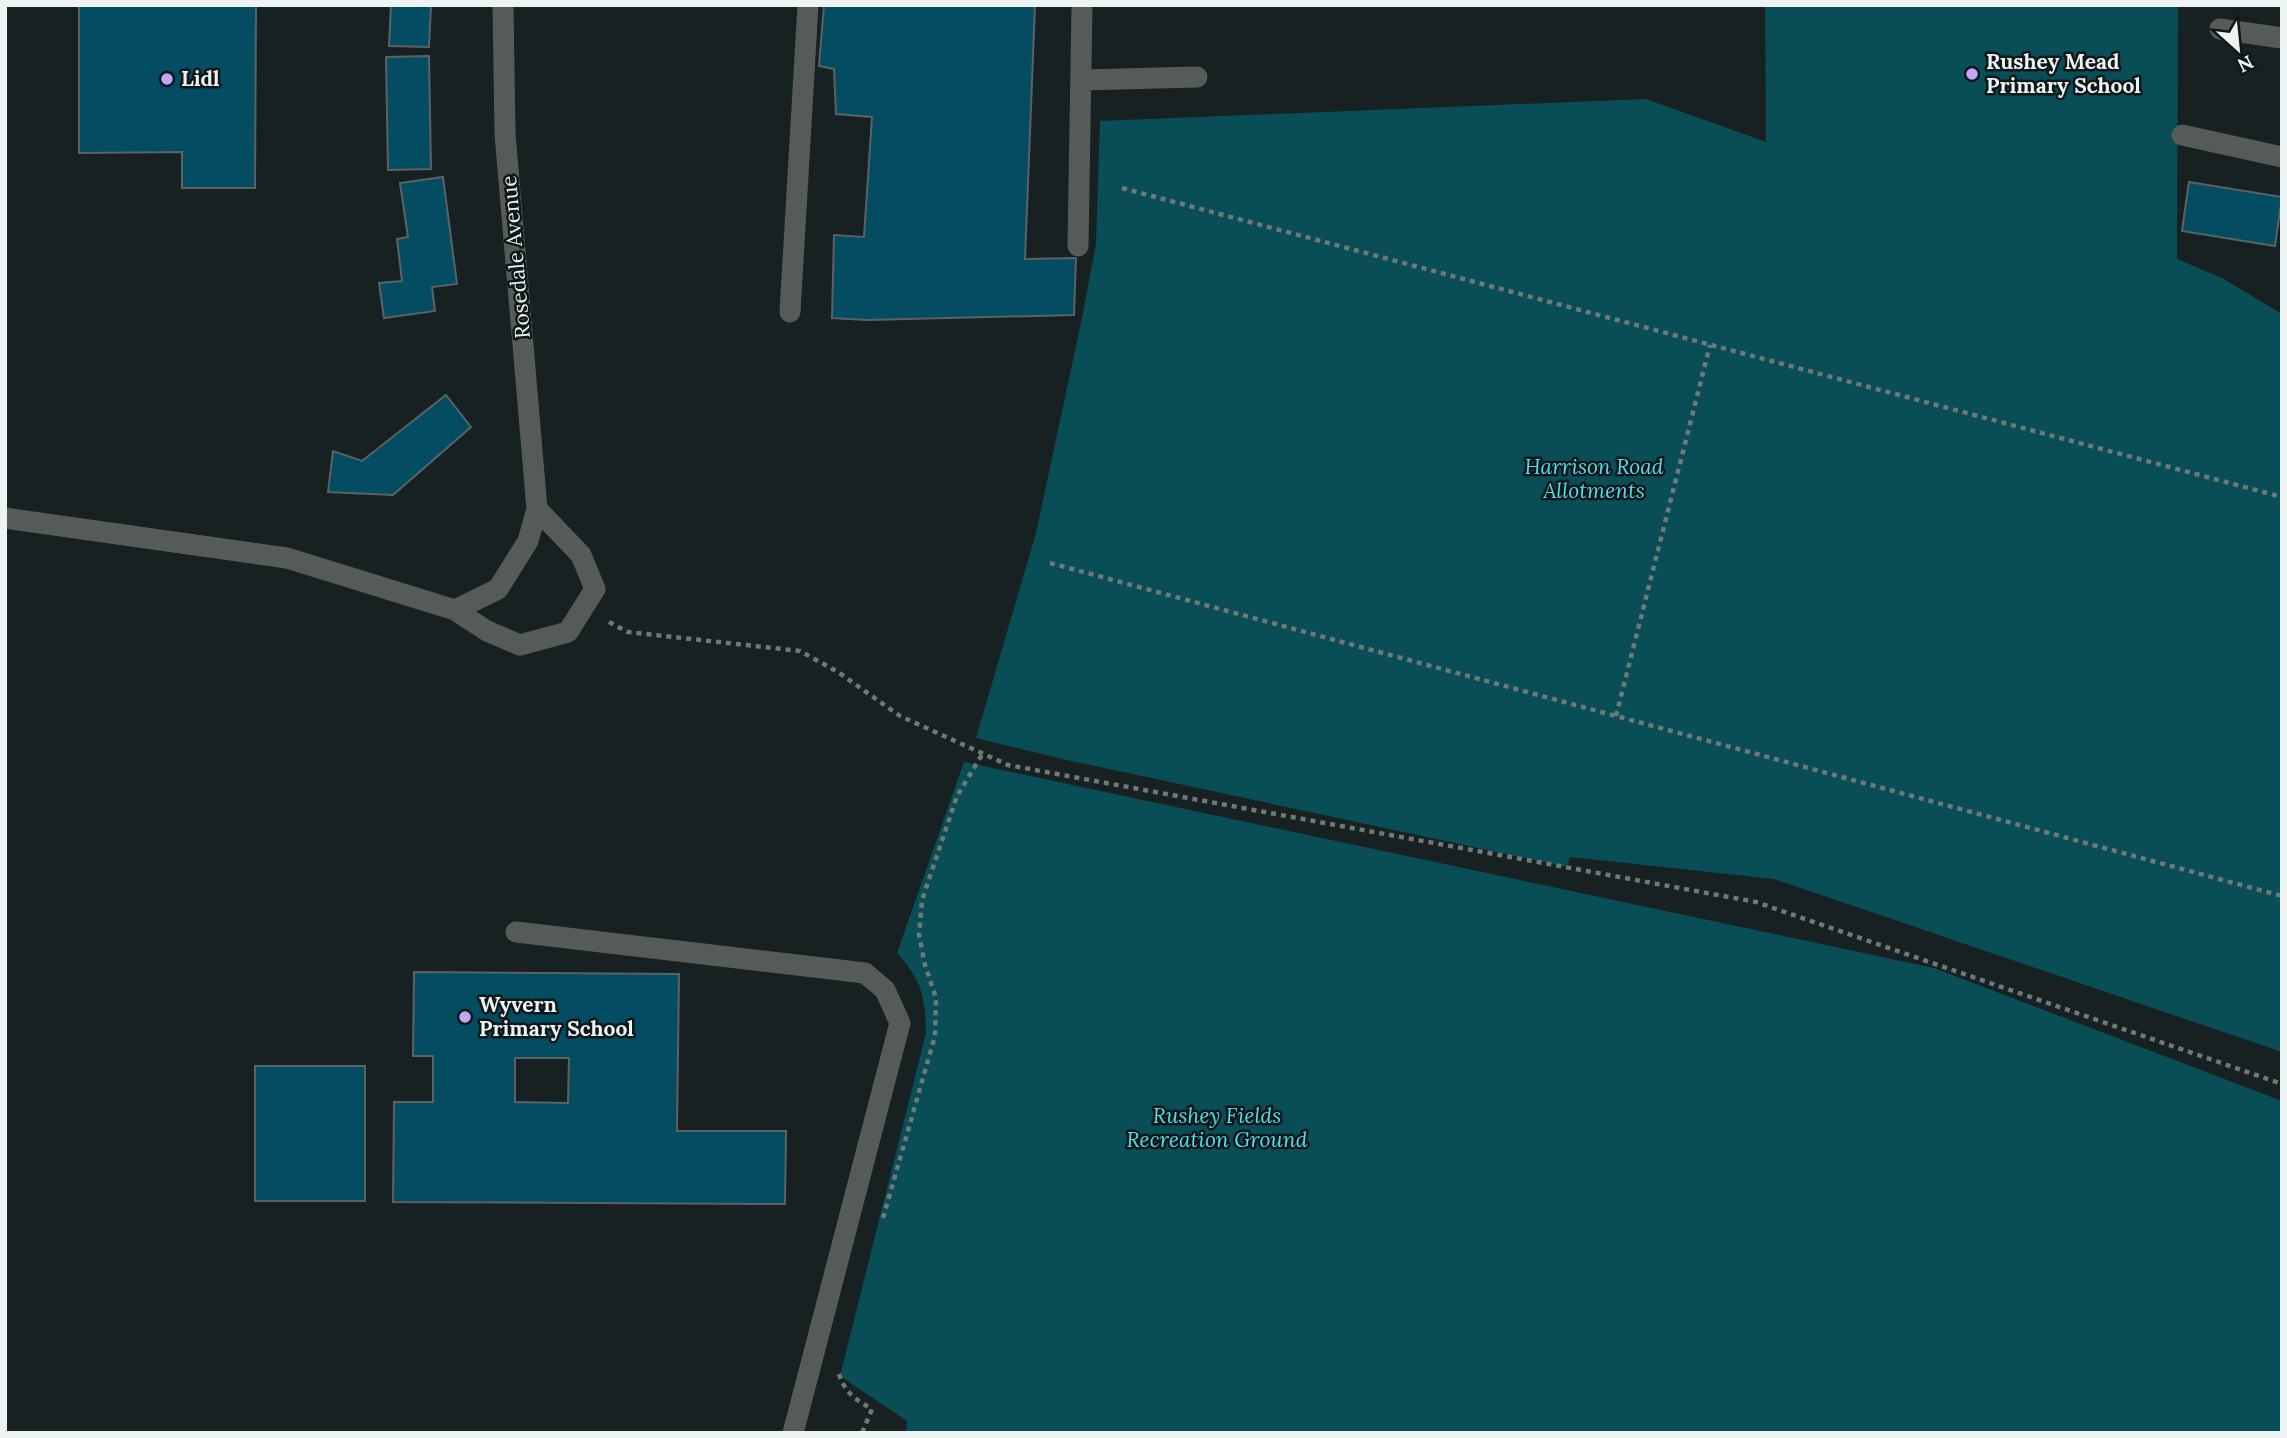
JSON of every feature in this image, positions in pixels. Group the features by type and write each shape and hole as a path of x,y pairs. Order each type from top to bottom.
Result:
{"street":[{"name":"Rosedale Avenue","path":"455,610 498,589 528,541 537,509 505,134 503,5"},
{"path":"790,312 808,5"},
{"path":"1078,246 1082,5"},
{"path":"2220,29 2282,38"},
{"path":"1082,80 1197,77"},
{"path":"2182,135 2282,156"},
{"path":"5,519 287,558 455,610 487,631 520,645 568,632 595,589 581,555 537,509"},
{"path":"516,932 865,974 886,990 900,1023 793,1433"}],"path":[{"path":"1122,188 2282,497"},
{"path":"1616,716 1710,345"},
{"path":"1050,563 2282,896"},
{"path":"583,609 628,632 800,651 838,672 900,716 1008,765 1756,902 2282,1084"}],"green space":[{"name":"Harrison Road Allotments","path":"1765,5 2178,5 2177,259 2222,278 2282,314 2282,1052 1774,879 1570,857 1567,867 976,738 1036,533 1082,318 1096,244 1100,121 1646,99 1766,142"},
{"name":"Rushey Fields Recreation Ground","path":"964,762 1934,968 2282,1101 2282,1433 906,1433 907,1421 840,1376 926,1033 925,1009 917,981 897,953"}],"building":[{"name":"Lidl","path":"79,5 256,5 255,188 182,188 182,152 79,153"},
{"path":"391,5 431,5 429,47 389,46"},
{"path":"824,5 1035,5 1025,259 1076,258 1074,315 867,320 832,318 834,235 864,237 872,117 836,114 834,69 819,66"},
{"path":"429,56 431,169 388,170 386,57"},
{"path":"443,177 457,284 432,287 435,311 384,318 379,283 402,281 397,239 408,237 400,183"},
{"path":"2189,182 2282,197 2275,246 2182,231"},
{"path":"446,395 471,427 393,495 328,492 333,451 362,461"},
{"path":"414,972 679,974 677,1131 786,1131 785,1204 393,1202 394,1102 433,1102 433,1056 413,1056","holes":["515,1058 569,1058 568,1103 515,1102"]},
{"path":"255,1066 365,1066 365,1201 255,1201"}],"place":[{"name":"Rushey Mead Primary School","path":"1972,74"},
{"name":"Lidl","path":"167,79"},
{"name":"Wyvern Primary School","path":"465,1017"}]}
